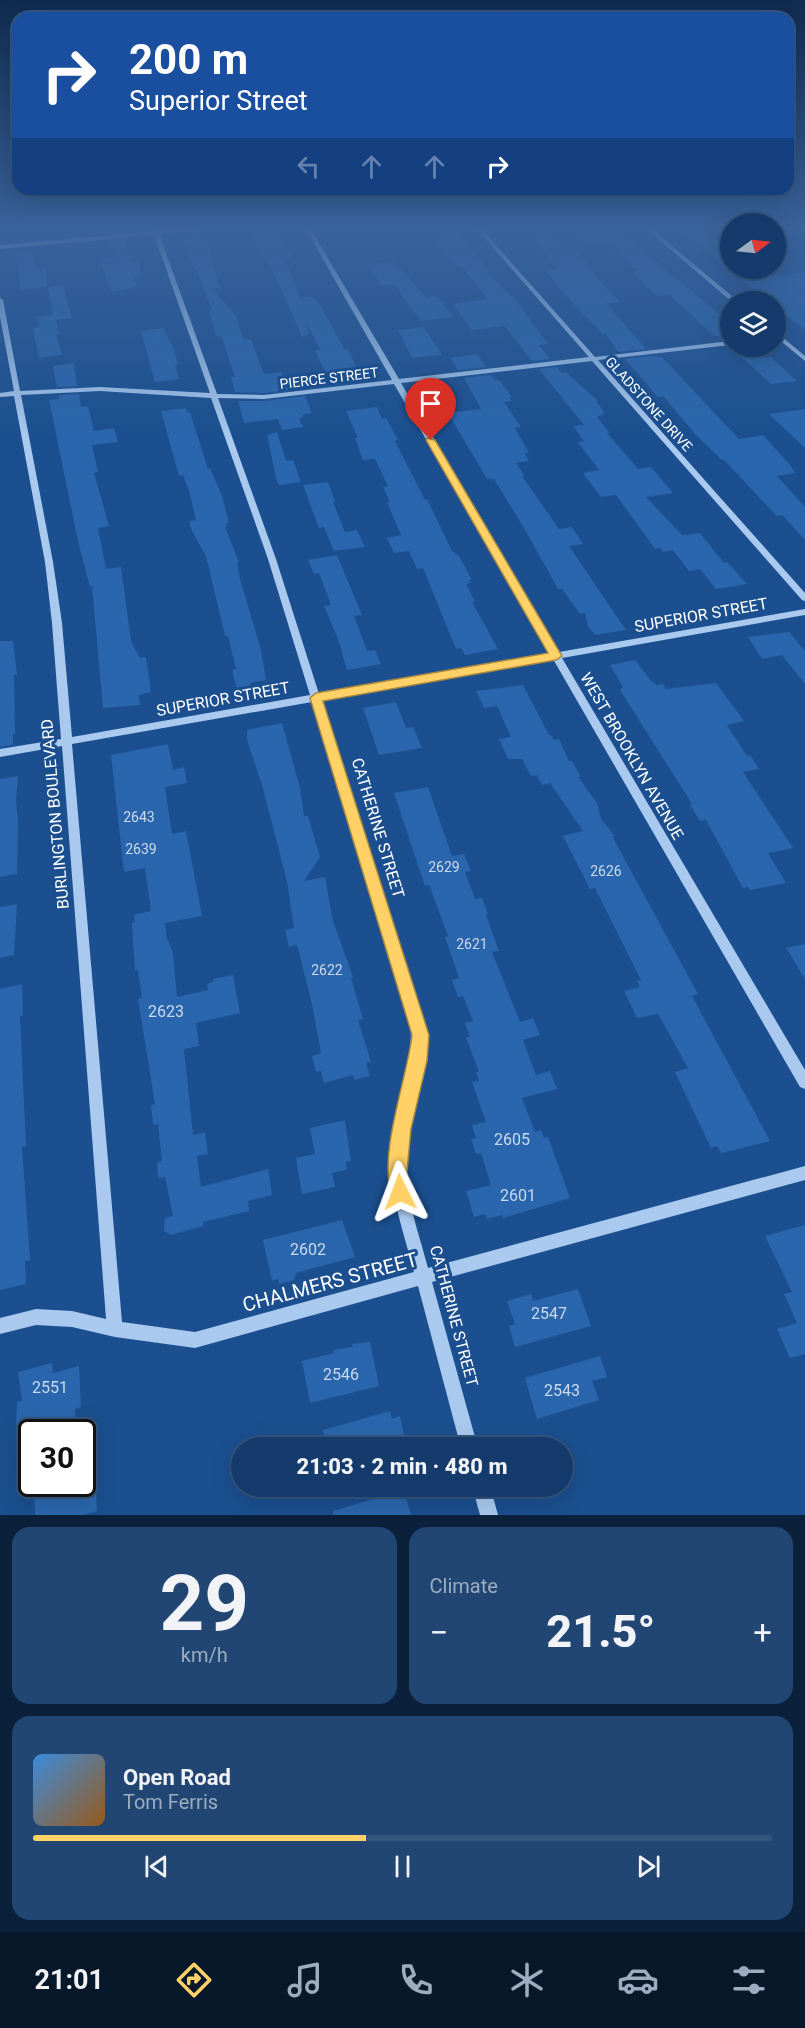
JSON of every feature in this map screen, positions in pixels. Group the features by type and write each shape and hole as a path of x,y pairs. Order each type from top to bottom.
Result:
{"street":[{"name":"CATHERINE STREET","path":"179,297 272,559 420,1035 418,1061 402,1129 397,1171 400,1192 467,1437"},
{"name":"WEST BROOKLYN AVENUE","path":"347,297 805,1083"},
{"name":"GLADSTONE DRIVE","path":"539,297 805,598"},
{"name":"BURLINGTON BOULEVARD","path":"0,300 49,562 57,623 115,1329"},
{"name":"PIERCE STREET","path":"0,395 114,389 214,397 264,397 720,344"},
{"path":"786,344 805,359"},
{"name":"SUPERIOR STREET","path":"0,753 805,612"},
{"name":"CHALMERS STREET","path":"0,1326 36,1317 72,1319 115,1329 195,1340 805,1173"},
{"path":"484,1497 489,1515"}],"building":[{"path":"50,297 66,297 72,318 56,320 59,334 56,334 62,355 39,358 33,328 39,327 37,317 53,315"},
{"path":"207,297 219,297 235,314 244,340 251,339 263,372 266,374 281,372 283,376 297,374 302,388 264,393 235,392 231,377 235,377 222,338 216,336 209,310 212,310"},
{"path":"284,297 312,297 319,303 345,350 348,349 361,377 331,381 319,360 315,350 320,350 305,320 309,334 302,337"},
{"path":"403,297 438,297 453,317 421,321"},
{"path":"486,297 513,297 548,344 539,345 550,359 532,361 505,326 472,330 453,304 488,299"},
{"path":"567,297 615,297 620,302 606,303 646,349 618,352 605,333 602,334"},
{"path":"672,297 698,297 720,314 720,338 714,336"},
{"path":"786,297 805,297 805,330 786,315"},
{"path":"424,327 442,355 412,358 398,330"},
{"path":"163,328 174,349 179,379 155,382 141,331"},
{"path":"477,354 486,367 458,370 450,358"},
{"path":"662,357 739,439 763,435 793,468 791,468 796,473 777,476 805,507 805,540 782,515 777,516 724,460 696,435 663,396 658,397 625,359"},
{"path":"742,357 771,357 797,381 771,384"},
{"path":"74,363 77,386 57,387 53,366"},
{"path":"557,367 562,373 566,372 598,401 596,401 605,413 597,417 610,433 607,433 638,469 651,467 673,493 646,497 682,535 700,533 724,563 727,562 747,584 716,589 700,569 689,571 673,550 663,552 660,548 655,549 616,495 601,497 583,473 599,470 578,442 584,441 573,426 584,425 539,369"},
{"path":"491,375 495,380 499,380 512,397 509,398 512,401 504,402 521,427 515,428 529,453 525,453 529,461 516,463 524,475 522,476 559,529 572,527 583,544 569,546 626,630 595,635 588,626 585,613 580,614 562,589 558,589 494,479 487,479 448,413 481,409 464,378"},
{"path":"79,394 81,407 88,406 94,431 114,428 118,442 92,445 98,472 94,473 109,526 98,528 106,569 121,567 131,641 140,658 146,657 151,692 139,695 140,705 103,708 92,586 90,587 78,541 49,400 59,399 59,395"},
{"path":"305,396 312,413 299,418 303,427 282,430 278,419 244,423 238,401 264,401"},
{"path":"377,407 382,419 386,418 398,440 395,441 452,551 459,556 472,580 469,580 471,583 466,584 475,602 472,602 498,649 465,655 461,648 456,649 423,568 417,569 409,551 394,553 387,538 401,535 383,487 388,486 375,459 363,460 355,438 358,438 346,411"},
{"path":"186,408 188,413 190,412 208,469 210,468 222,496 229,523 226,523 227,527 225,527 239,562 237,562 240,579 261,650 266,680 250,683 251,688 237,690 232,670 236,669 228,636 225,636 206,556 189,521 196,520 189,491 183,475 179,476 161,411"},
{"path":"805,409 805,448 769,414"},
{"path":"277,432 286,461 293,460 301,482 280,485 277,482 267,435"},
{"path":"328,482 345,532 357,530 365,547 334,551 324,527 319,528 303,485"},
{"path":"337,555 362,615 354,616 367,651 375,650 381,664 347,670 338,639 324,606 331,605 319,573 314,574 308,560"},
{"path":"789,632 805,651 805,684 782,655 762,659 748,637"},
{"path":"0,641 13,641 17,675 14,675 15,734 13,734 13,745 0,747"},
{"path":"635,660 652,682 657,685 663,684 666,689 716,683 744,721 727,725 747,756 750,755 759,769 743,772 793,848 768,853 786,883 750,890 748,887 743,888 706,820 700,821 690,805 692,804 620,690 623,687 610,665"},
{"path":"523,685 549,735 554,740 559,739 569,761 572,761 581,777 578,777 597,803 601,819 615,836 612,836 698,994 692,996 770,1141 721,1153 717,1146 711,1148 675,1072 688,1068 658,1014 637,1018 624,991 640,987 637,981 641,980 595,888 590,889 563,836 583,831 550,783 542,785 537,775 531,776 522,759 508,759 499,739 511,737 497,706 484,708 476,691"},
{"path":"396,702 406,728 413,727 422,748 379,755 363,708"},
{"path":"282,723 300,788 304,816 308,816 320,857 304,881 325,877 333,921 353,977 351,978 363,1019 358,1020 371,1062 366,1063 370,1076 354,1080 353,1075 324,1083 321,1071 316,1072 312,1056 321,1053 312,1004 297,945 289,947 285,930 294,928 287,881 262,785 247,740 247,730"},
{"path":"168,744 173,770 184,767 187,783 165,787 172,834 186,831 202,916 165,923 167,938 173,953 177,997 208,990 207,984 213,982 213,979 233,975 240,1013 196,1023 199,1046 184,1049 193,1135 205,1132 208,1154 197,1156 201,1187 268,1169 272,1195 248,1201 249,1211 203,1222 203,1226 171,1235 164,1231 165,1218 173,1216 165,1177 158,1178 157,1162 162,1161 158,1124 153,1125 151,1105 155,1104 138,999 142,998 134,956 132,923 135,922 134,915 151,911 145,868 124,872 111,755"},
{"path":"18,776 17,874 0,877 0,779"},
{"path":"428,787 452,856 464,854 471,871 465,872 475,899 482,898 499,951 492,952 520,1022 533,1018 540,1035 523,1040 536,1075 550,1071 557,1089 522,1098 535,1132 541,1130 544,1138 548,1137 570,1198 503,1218 502,1215 487,1219 485,1214 474,1217 466,1191 491,1185 481,1153 476,1154 471,1139 476,1138 472,1125 486,1122 472,1082 479,1081 476,1072 479,1072 466,1037 470,1037 465,1023 473,1021 463,996 458,997 452,980 459,978 445,937 448,936 429,885 425,886 394,793"},
{"path":"17,904 14,955 0,958 0,907"},
{"path":"805,944 805,979 786,948"},
{"path":"22,984 23,1016 20,1016 26,1146 22,1147 30,1260 25,1261 26,1284 0,1290 0,989"},
{"path":"345,1120 351,1161 346,1162 347,1170 332,1173 335,1187 302,1194 296,1158 315,1154 310,1128"},
{"path":"342,1220 355,1257 296,1273 294,1280 279,1284 278,1279 272,1281 263,1240"},
{"path":"805,1225 805,1354 790,1358 777,1329 797,1323 784,1294 792,1292 765,1236"},
{"path":"578,1289 591,1326 515,1347 509,1326 515,1324 507,1301 531,1294 533,1301"},
{"path":"370,1342 379,1386 310,1403 302,1361 334,1353 333,1350 353,1347 352,1344"},
{"path":"600,1356 607,1377 592,1381 599,1400 537,1419 525,1378"},
{"path":"52,1363 53,1373 79,1366 81,1407 75,1409 76,1419 18,1419 16,1425 17,1402 22,1401 18,1372"},
{"path":"390,1411 392,1419 400,1416 405,1437 324,1437 323,1430"},
{"path":"96,1490 97,1511 83,1515 35,1515 34,1497 66,1497 66,1499 96,1497"},
{"path":"380,1497 406,1497 411,1515 333,1515 333,1511"}],"route":[{"path":"400,1192 397,1171 402,1129 418,1061 420,1035 316,698 556,656 431,440"}]}
